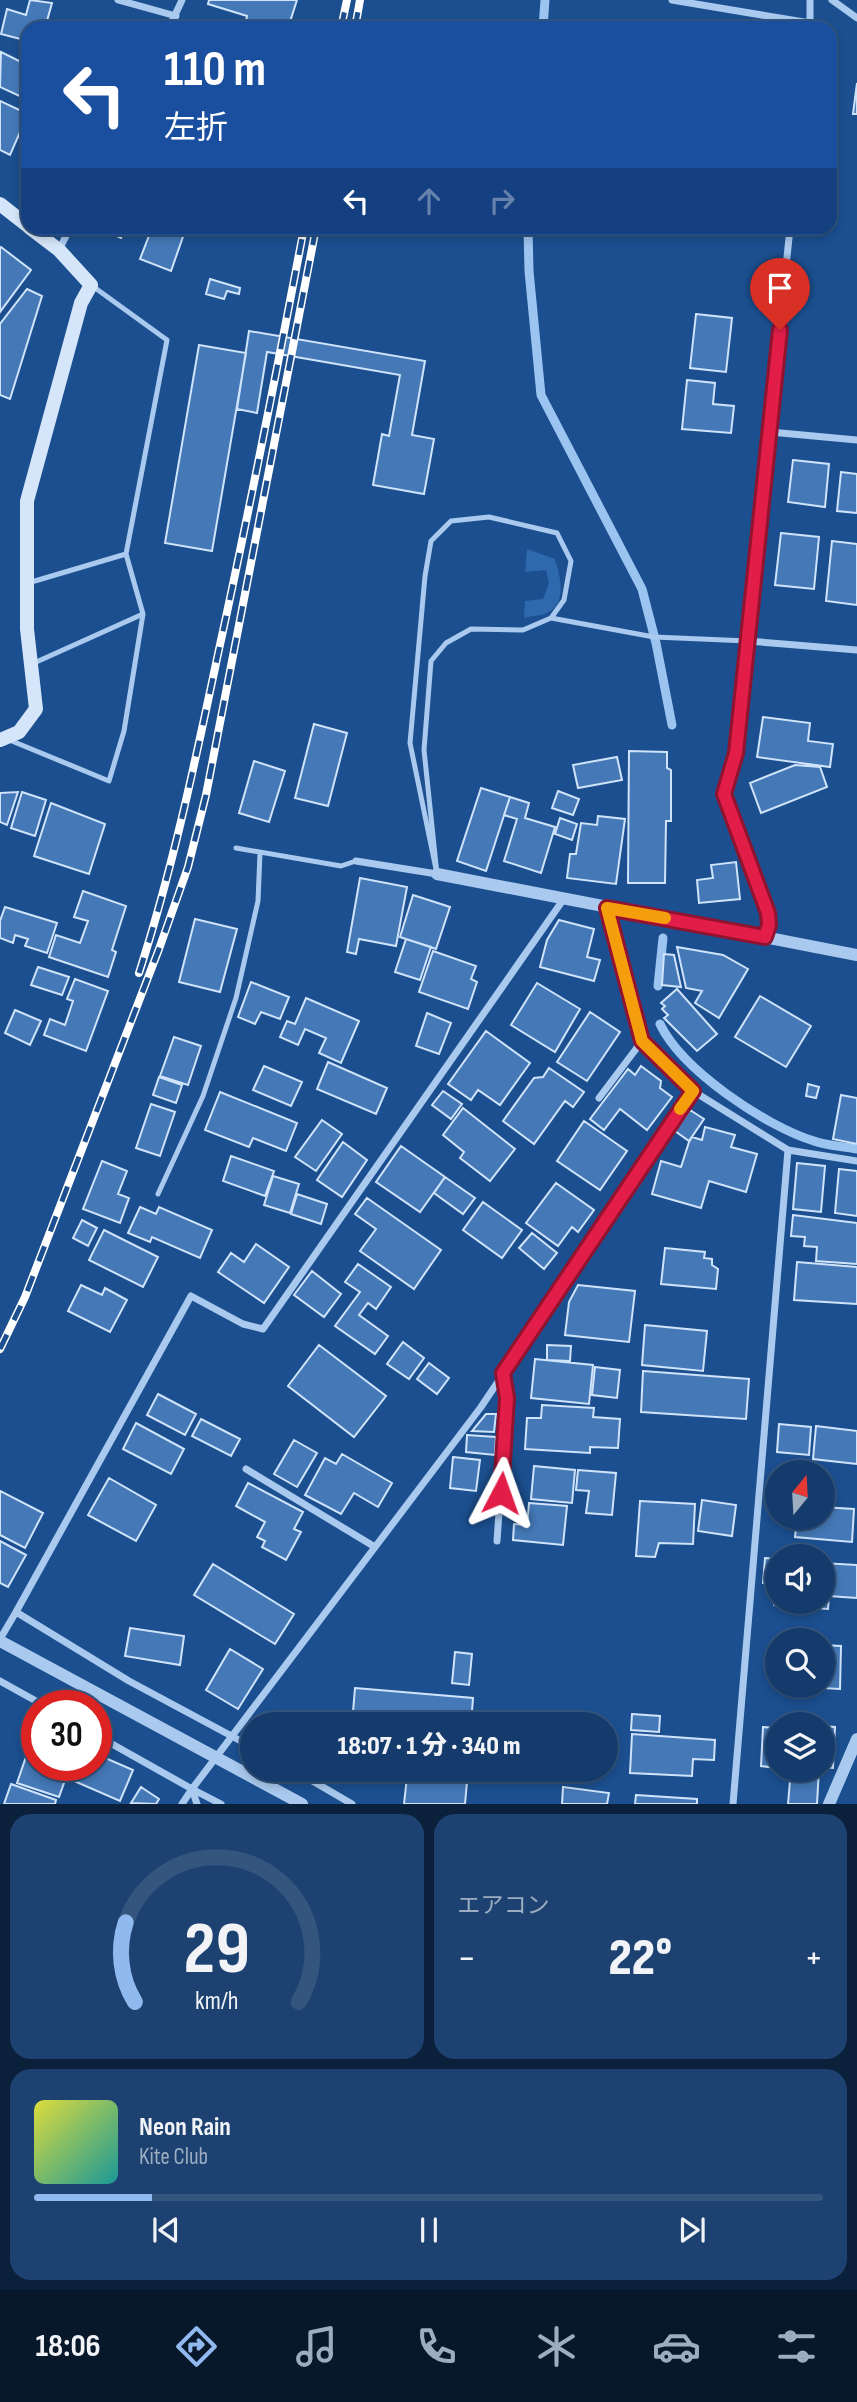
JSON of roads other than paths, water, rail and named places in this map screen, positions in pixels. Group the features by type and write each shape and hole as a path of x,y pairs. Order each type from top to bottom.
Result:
{"main road":[{"path":"0,204 21,221"},
{"path":"1,741 19,732 36,709 26,584 27,500 81,303 91,285 59,250 39,235"}],"street":[{"path":"118,0 176,16"},
{"path":"173,21 182,0"},
{"path":"672,0 783,21"},
{"path":"810,0 810,21"},
{"path":"832,0 857,18"},
{"path":"59,250 66,235"},
{"path":"765,937 769,925 768,913 724,794 736,753 789,235"},
{"path":"770,432 857,440"},
{"path":"748,641 857,650"},
{"path":"356,861 437,874 857,955"},
{"path":"302,1804 0,1640 191,1296 243,1324 262,1329 563,900"},
{"path":"607,908 642,1041 693,1091 788,1150 857,1161"},
{"path":"599,1098 642,1041"},
{"path":"183,1804 232,1735 481,1407 693,1091"},
{"path":"733,1804 788,1150"},
{"path":"498,1541 507,1398 503,1373"},
{"path":"246,1469 375,1547"},
{"path":"16,1612 128,1681 240,1740"},
{"path":"0,1681 21,1693"},
{"path":"830,1804 857,1740"},
{"path":"112,1744 221,1804"},
{"path":"314,1782 352,1804"},
{"path":"192,1789 197,1804"}],"lane":[{"path":"1,741 109,781 124,731 143,614 126,554 167,340 91,285"},
{"path":"489,517 557,533 571,561 564,600 551,618 523,630 471,629 446,643 431,661 424,750 437,874 410,743 430,541 450,521 489,517"},
{"path":"26,584 126,554"},
{"path":"31,664 143,614"},
{"path":"551,618 654,637 748,641"},
{"path":"236,848 341,866 356,861"},
{"path":"158,1194 203,1096 236,998 258,901 260,853"}],"waterway":[{"path":"544,21 545,0"},
{"path":"528,235 541,395 642,589 672,725"},
{"path":"658,986 663,938"},
{"path":"660,1024 686,1060 750,1110 794,1134 824,1144 857,1149"}],"railway":[{"path":"342,21 347,0"},
{"path":"356,21 360,0"},
{"path":"139,973 192,775 252,494 303,235"},
{"path":"0,1349 25,1297 188,867 206,795 315,235"}]}
